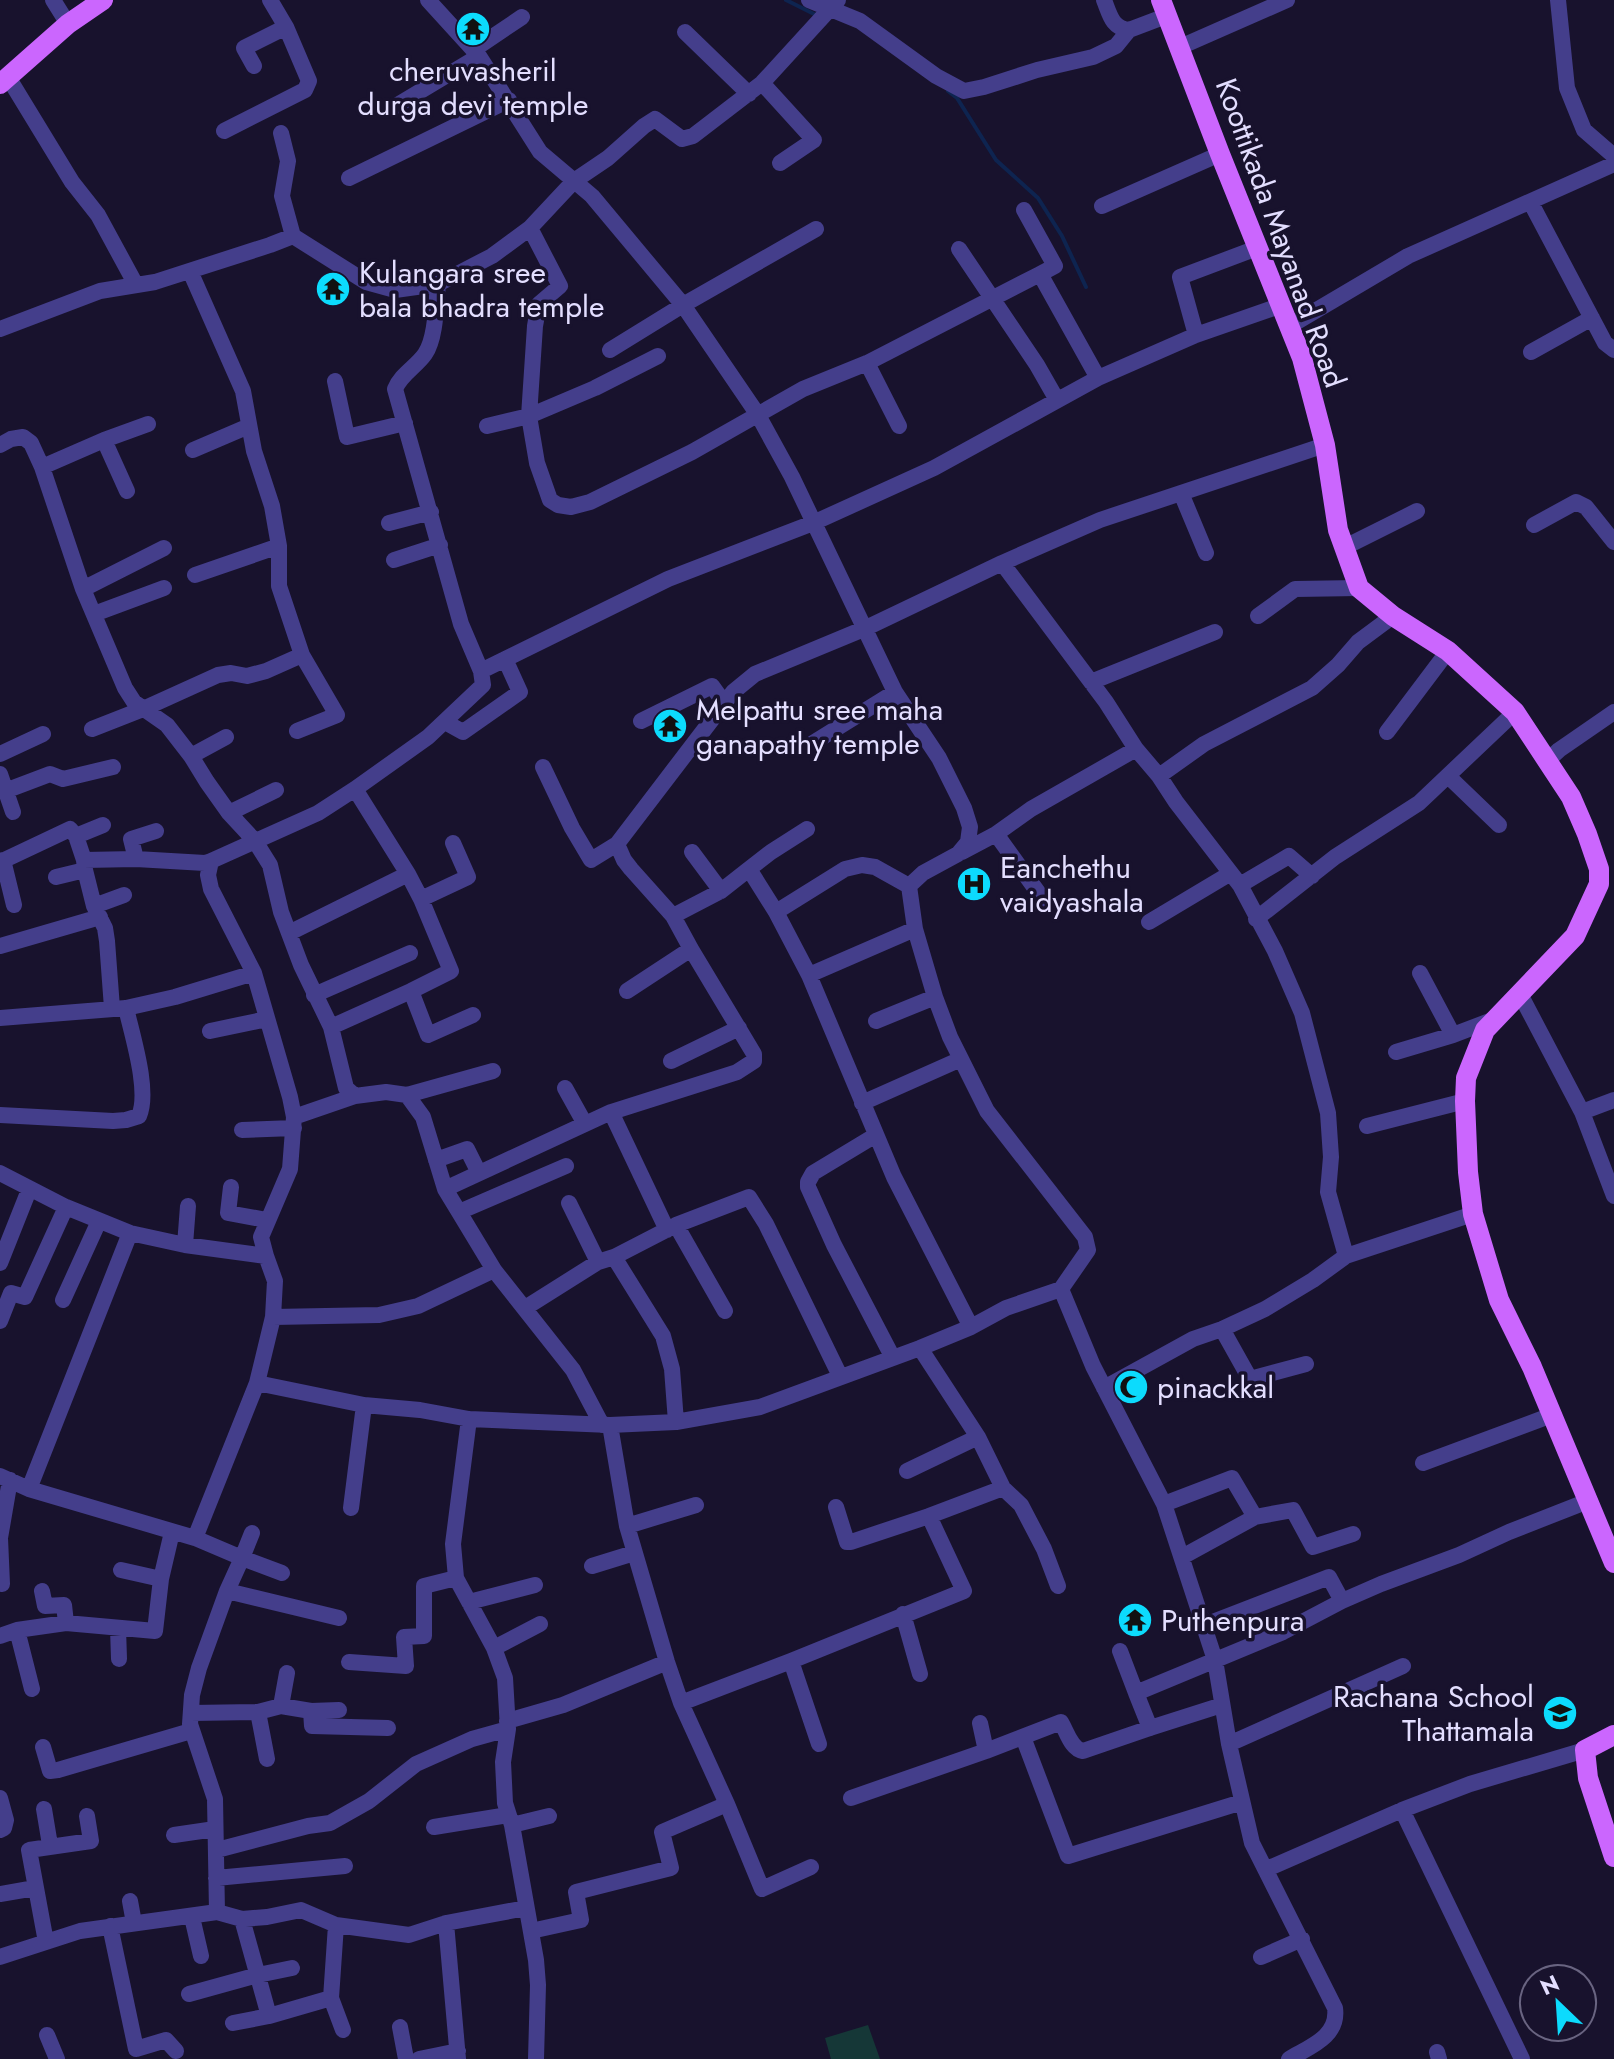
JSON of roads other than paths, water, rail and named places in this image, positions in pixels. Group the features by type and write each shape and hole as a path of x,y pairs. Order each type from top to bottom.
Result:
{"main road":[{"path":"4,81 68,24 103,0"},
{"name":"Koottikada Mayanad Road","path":"1164,8 1302,358 1325,445 1338,530 1359,588"},
{"path":"1359,588 1393,616 1448,651 1515,712 1571,797 1599,869 1606,878 1575,936 1485,1030 1466,1078 1465,1101 1473,1214 1499,1300 1532,1367 1614,1563"},
{"path":"1614,1735 1585,1750 1588,1778 1614,1857"}],"street":[{"path":"53,0 68,24"},
{"path":"224,131 308,87 309,81 286,27 270,0"},
{"path":"428,0 476,53 540,152 592,196 683,305 758,415 792,477 895,692 939,758 964,808 970,827 968,842 958,854"},
{"path":"809,0 834,4 936,76 964,91 1093,57 1116,46 1129,30 1164,8"},
{"path":"1104,0 1112,22 1120,29 1129,30"},
{"path":"1180,47 1287,0"},
{"path":"1558,0 1567,88 1584,130 1614,156"},
{"path":"281,133 288,161 282,196 293,236 366,282 395,290 438,284 492,256 530,228 574,181 608,158 655,119 682,139 693,136 755,88 834,4"},
{"path":"394,107 476,53 522,17"},
{"path":"254,66 244,48 286,27"},
{"path":"685,32 814,140 780,163"},
{"path":"4,81 98,215 136,285"},
{"path":"349,178 509,100"},
{"path":"1102,206 1220,154"},
{"path":"1288,327 1408,256 1614,164"},
{"path":"1531,203 1608,347 1614,350"},
{"path":"530,228 560,286 539,304 529,416 537,463 550,500 571,507 590,502 692,452 803,389 867,363 1055,266 1024,210"},
{"path":"610,350 816,229"},
{"path":"0,329 100,291 155,282 293,236"},
{"path":"1196,335 1180,277 1257,248"},
{"path":"959,249 994,298 1057,400"},
{"path":"190,271 243,391 254,451 272,506 279,546 279,586 302,655 337,715 297,731"},
{"path":"1040,274 1098,378"},
{"path":"56,877 85,865 136,859 205,863 318,813 428,737 483,685 481,671 461,624 395,389 431,343 438,284"},
{"path":"481,671 668,579 813,523 934,468 1098,378 1196,335 1282,305"},
{"path":"1531,352 1592,318"},
{"path":"487,426 529,416 595,388 658,356"},
{"path":"867,363 899,426"},
{"path":"335,381 347,437 405,423"},
{"path":"42,467 148,424"},
{"path":"193,450 249,426"},
{"path":"0,445 23,437 31,443 83,589 125,688 134,702 167,725 270,865 281,912 314,995 331,1027 346,1088 355,1096"},
{"path":"104,440 127,491"},
{"path":"543,767 591,860 617,844 733,692 755,674 866,628 1100,520 1325,445"},
{"path":"1181,493 1206,553"},
{"path":"1534,525 1576,502 1581,503 1614,542"},
{"path":"1345,547 1417,511"},
{"path":"389,523 431,512"},
{"path":"394,560 440,545"},
{"path":"195,575 279,546"},
{"path":"83,589 164,548"},
{"path":"1002,563 1091,682 1136,749 1236,879 1275,951 1302,1013 1328,1113 1331,1157 1328,1192 1346,1256"},
{"path":"94,614 164,588"},
{"path":"1258,616 1295,589 1359,588"},
{"path":"1159,776 1204,744 1312,688 1358,642 1393,616"},
{"path":"1091,682 1215,632"},
{"path":"1387,732 1448,651"},
{"path":"92,729 218,675 231,673 247,676 302,655"},
{"path":"445,722 463,732 520,692 505,659"},
{"path":"641,721 712,686 725,704"},
{"path":"813,743 895,692"},
{"path":"1256,919 1335,857 1419,803 1515,712"},
{"path":"1546,762 1614,712"},
{"path":"0,754 43,734"},
{"path":"191,756 226,737"},
{"path":"909,886 923,873 996,834 1031,809 1136,749"},
{"path":"5,791 50,774 63,779 113,767"},
{"path":"0,774 13,812"},
{"path":"1448,776 1499,825"},
{"path":"331,1027 451,971 408,874 355,789"},
{"path":"229,813 276,790"},
{"path":"76,836 103,825"},
{"path":"0,1115 126,1120 139,1116 143,1091 119,1008 107,941 76,836 70,829 1,861 14,905"},
{"path":"673,916 721,891 807,829"},
{"path":"136,859 131,839 156,831"},
{"path":"996,834 1045,902"},
{"path":"421,899 468,877 453,843"},
{"path":"445,1189 611,1112 745,1068 754,1061 754,1054 673,916 624,860 617,844"},
{"path":"692,852 721,891"},
{"path":"1149,922 1289,856 1312,876"},
{"path":"195,1538 257,1383 273,1317 275,1281 261,1237 290,1169 294,1122 290,1097 254,973 211,889 208,875 211,861"},
{"path":"776,912 845,869 862,865 875,867 909,886"},
{"path":"749,869 809,975 894,1177 971,1327"},
{"path":"289,933 408,874"},
{"path":"257,1383 364,1405 420,1410 469,1419 606,1425 676,1422 760,1407 920,1348 971,1327 1006,1308 1061,1289 1088,1250 1085,1237 987,1111 950,1037 935,997 915,929 909,886"},
{"path":"0,946 97,912 124,895"},
{"path":"809,975 915,929"},
{"path":"627,991 691,949"},
{"path":"314,995 410,953"},
{"path":"0,1018 119,1008 175,997 254,973"},
{"path":"1420,973 1453,1035"},
{"path":"411,991 428,1035 473,1015"},
{"path":"1520,994 1582,1112 1614,1196"},
{"path":"876,1021 935,997"},
{"path":"210,1031 267,1019"},
{"path":"1396,1052 1497,1019"},
{"path":"671,1061 739,1028"},
{"path":"862,1103 961,1059"},
{"path":"242,1130 294,1122 355,1096 386,1092 407,1095 493,1071"},
{"path":"565,1088 585,1124"},
{"path":"407,1095 423,1117 445,1189 494,1270 547,1334 606,1425 627,1526 667,1662 681,1703 762,1889 811,1867"},
{"path":"1582,1112 1614,1100"},
{"path":"1367,1126 1465,1101"},
{"path":"611,1112 672,1228 725,1311"},
{"path":"876,1135 813,1173 808,1187 834,1245 893,1358"},
{"path":"436,1160 467,1149 479,1173"},
{"path":"459,1212 566,1166"},
{"path":"0,1173 29,1190 130,1233 185,1245 266,1256"},
{"path":"231,1187 228,1213 267,1220"},
{"path":"0,1263 29,1190"},
{"path":"525,1308 606,1260 672,1228 749,1197 766,1224 840,1376"},
{"path":"569,1203 606,1260 663,1336 672,1369 676,1422"},
{"path":"185,1245 188,1206"},
{"path":"0,1321 11,1293 25,1297 66,1207"},
{"path":"1104,1388 1193,1339 1265,1309 1346,1256 1473,1214"},
{"path":"63,1300 99,1221"},
{"path":"29,1489 130,1233"},
{"path":"273,1317 379,1315 418,1306 494,1270"},
{"path":"1061,1289 1104,1388 1164,1504 1215,1660 1229,1744 1252,1843 1332,2001 1336,2015 1330,2032 1289,2059"},
{"path":"1222,1329 1250,1379 1306,1364"},
{"path":"920,1348 978,1437 1003,1488 1021,1505 1044,1549 1058,1586"},
{"path":"351,1508 364,1405"},
{"path":"1423,1463 1552,1415"},
{"path":"469,1419 453,1544 456,1578 494,1648 505,1678 508,1725 503,1762 505,1803 531,1931 538,1985 536,2059"},
{"path":"907,1471 978,1437"},
{"path":"2,1584 0,1538 5,1478 29,1489 195,1538 282,1573"},
{"path":"1164,1504 1232,1478 1255,1517"},
{"path":"836,1507 847,1542 851,1542 1003,1488"},
{"path":"1136,1693 1283,1632 1381,1584 1588,1501"},
{"path":"627,1526 696,1505"},
{"path":"1182,1557 1255,1517 1293,1510 1313,1547 1353,1534"},
{"path":"681,1703 964,1591 929,1516"},
{"path":"0,1636 17,1630 66,1623 155,1631 161,1579 172,1532"},
{"path":"217,1912 215,1799 191,1731 192,1695 227,1591 252,1533"},
{"path":"592,1566 634,1553"},
{"path":"121,1570 161,1579"},
{"path":"1205,1625 1329,1577 1342,1601"},
{"path":"349,1662 406,1666 404,1637 424,1636 424,1586 456,1578"},
{"path":"469,1602 535,1585"},
{"path":"42,1591 45,1606 64,1605 66,1623"},
{"path":"227,1591 339,1618"},
{"path":"903,1614 920,1674"},
{"path":"494,1648 540,1624"},
{"path":"118,1628 119,1659"},
{"path":"17,1630 32,1689"},
{"path":"1120,1651 1150,1728"},
{"path":"791,1661 819,1744"},
{"path":"217,1850 330,1823 369,1801 416,1764 667,1662"},
{"path":"1229,1744 1403,1666"},
{"path":"281,1706 287,1673"},
{"path":"851,1798 1061,1722 1074,1747 1083,1751 1222,1705"},
{"path":"191,1713 258,1712 281,1706 311,1711 339,1710"},
{"path":"311,1711 312,1726 388,1728"},
{"path":"258,1712 267,1759"},
{"path":"980,1723 986,1751"},
{"path":"43,1747 50,1771 191,1731"},
{"path":"1023,1737 1068,1856 1242,1802"},
{"path":"1267,1869 1470,1784 1585,1750"},
{"path":"0,1798 6,1820 4,1828 0,1830"},
{"path":"531,1931 581,1920 576,1892 671,1868 662,1832 727,1804"},
{"path":"44,1809 50,1845"},
{"path":"1402,1810 1522,2059"},
{"path":"46,1942 29,1850 91,1841 87,1816"},
{"path":"434,1827 549,1816"},
{"path":"174,1835 215,1829"},
{"path":"216,1878 345,1866"},
{"path":"0,1894 35,1888"},
{"path":"130,1901 134,1923"},
{"path":"0,1957 80,1931 217,1912 242,1919 301,1910 336,1925 409,1935 446,1923 526,1908"},
{"path":"192,1917 201,1956"},
{"path":"242,1919 269,2016"},
{"path":"419,2059 458,2055 446,1923"},
{"path":"336,1925 331,1998 343,2030"},
{"path":"110,1926 136,2049 166,2040 176,2051"},
{"path":"1261,1957 1302,1939"},
{"path":"189,1994 292,1968"},
{"path":"233,2023 331,1998"},
{"path":"400,2027 406,2059"},
{"path":"47,2035 57,2059"}],"waterway":[{"path":"786,0 816,15"},
{"path":"948,91 957,98 996,160 1038,198 1062,236 1086,287"}],"place":[{"name":"cheruvasheril durga devi temple","path":"473,29"},
{"name":"Kulangara sree bala bhadra temple","path":"333,289"},
{"name":"Melpattu sree maha ganapathy temple","path":"670,726"},
{"name":"Eanchethu vaidyashala","path":"974,884"},
{"name":"pinackkal","path":"1131,1387"},
{"name":"Puthenpura","path":"1135,1620"},
{"name":"Rachana School Thattamala","path":"1560,1713"}]}
